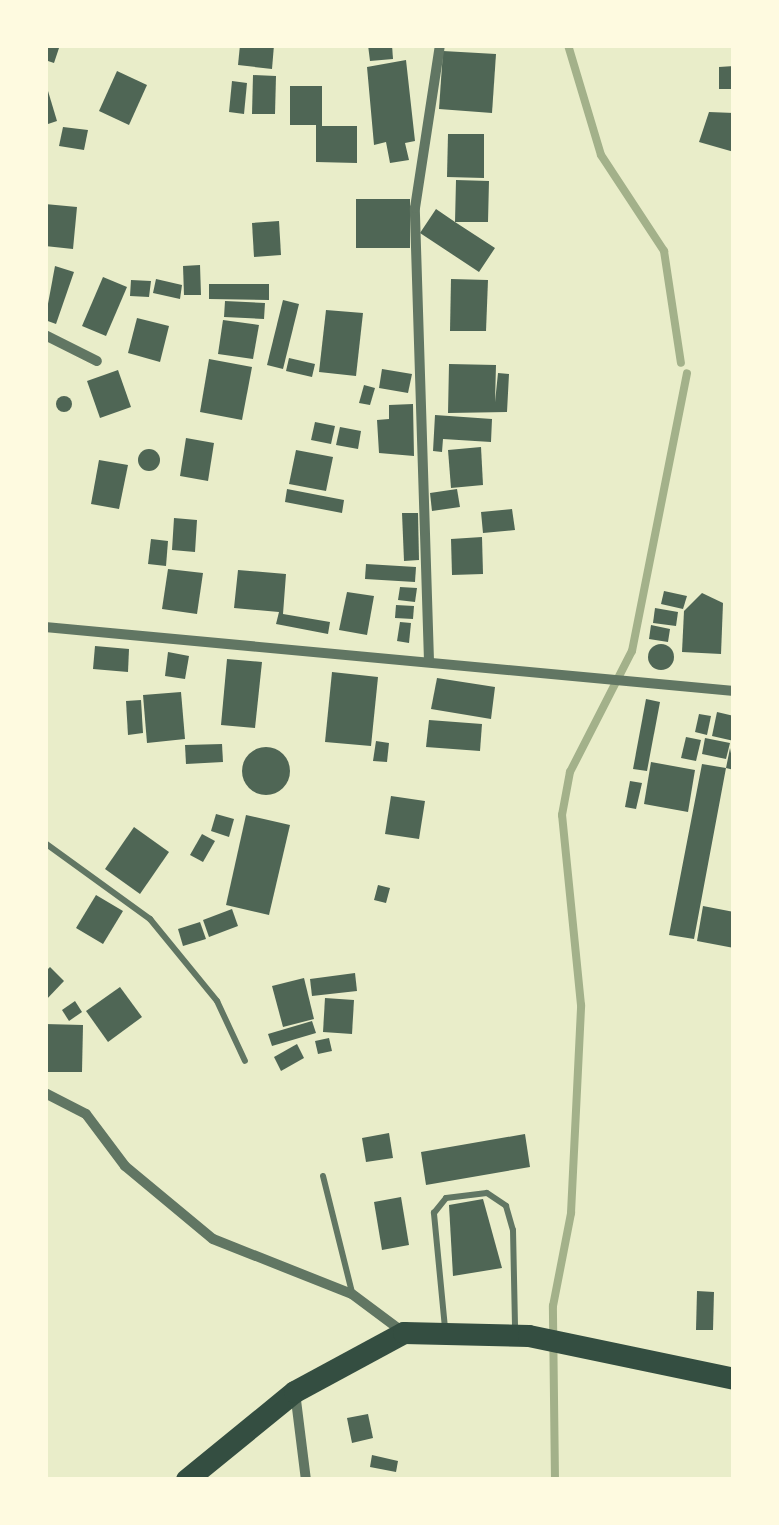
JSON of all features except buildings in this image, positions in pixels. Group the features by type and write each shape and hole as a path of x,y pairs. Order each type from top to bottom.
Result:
{"main road":[{"path":"187,1480 295,1392 404,1334 445,1329 522,1335 734,1379"}],"street":[{"path":"429,661 416,208 440,45"},
{"path":"45,335 98,361"},
{"path":"45,627 734,691"},
{"path":"45,1093 86,1114 125,1166 213,1239 352,1294 404,1334"},
{"path":"295,1392 306,1480"}],"lane":[{"path":"45,844 150,920 217,1001 245,1062"},
{"path":"323,1176 352,1294"},
{"path":"445,1329 434,1213 446,1198 487,1193 506,1206 513,1230 522,1335"}],"waterway":[{"path":"568,45 601,155 664,251 681,363"},
{"path":"555,1480 553,1306 571,1213 581,1005 562,815 570,772 632,651 687,373"}]}
